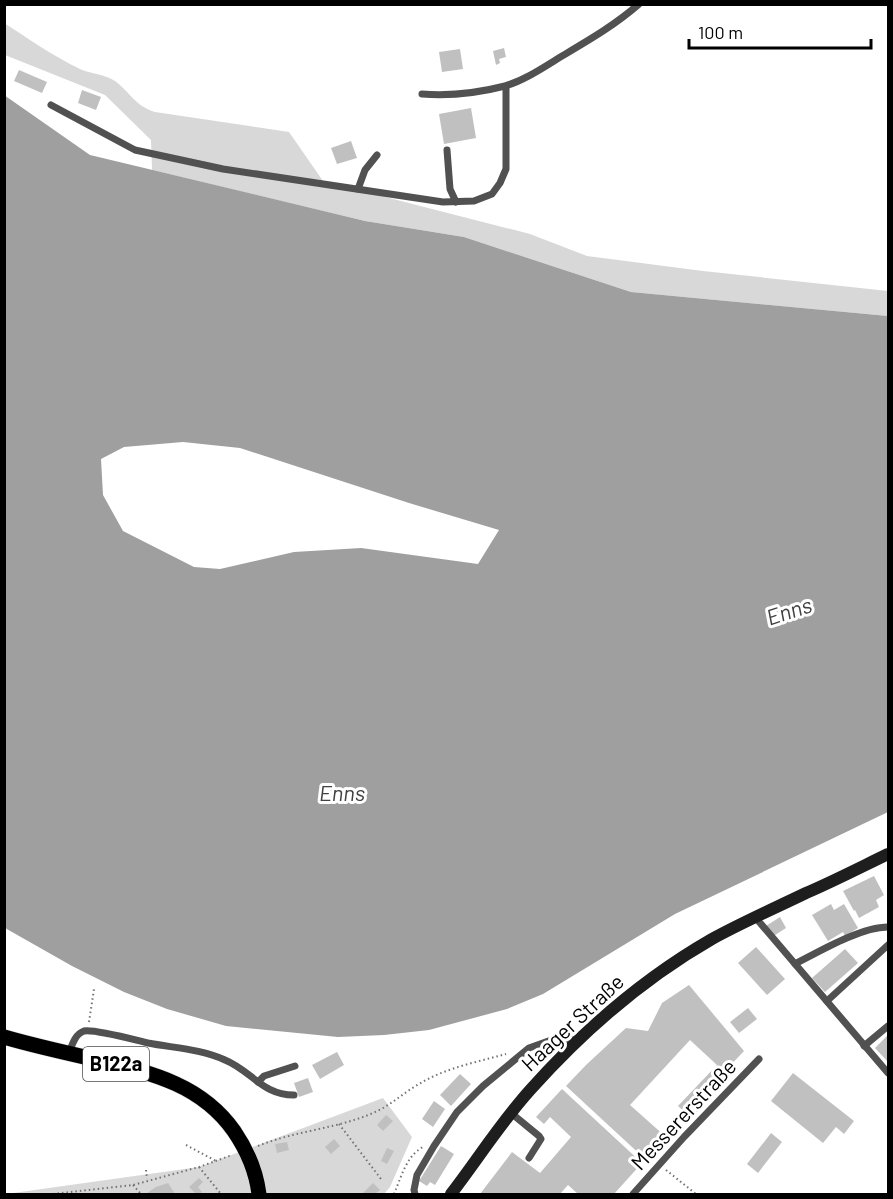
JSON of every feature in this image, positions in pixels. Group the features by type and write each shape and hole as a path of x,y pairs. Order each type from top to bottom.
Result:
{"main road":[{"name":"B122a","path":"4,1037 133,1068 182,1086 200,1096 217,1110 239,1139 253,1167 259,1194"}],"street":[{"name":"Haager Straße","path":"451,1194 511,1113 550,1068 626,998 711,940 888,854"}],"lane":[{"path":"422,94 459,94 506,86 534,74 606,30 639,4"},
{"path":"51,105 135,150 222,169 443,202 456,202 474,201 492,194 501,183 506,170 506,86"},
{"path":"447,150 450,189 456,202"},
{"path":"358,189 365,170 377,155"},
{"path":"755,917 888,1073"},
{"path":"795,964 854,935 888,927"},
{"path":"826,1001 888,945"},
{"path":"864,1046 888,1026"},
{"path":"69,1053 76,1037 81,1032 87,1031 209,1054 227,1060 242,1069 272,1092 294,1095"},
{"path":"415,1194 417,1176 434,1146 458,1112 483,1086 529,1048 554,1039 578,1040"},
{"name":"Messererstraße","path":"633,1194 759,1059"},
{"path":"258,1082 264,1076 295,1066"},
{"path":"511,1113 541,1139 529,1158"}],"path":[{"path":"87,1031 94,989"},
{"path":"53,1194 133,1185 199,1167 275,1140 339,1124 371,1114 392,1104 420,1084 445,1072 507,1054"},
{"path":"339,1124 381,1179"},
{"path":"186,1145 216,1161"},
{"path":"394,1194 406,1164 416,1150 425,1145 434,1146"},
{"path":"659,1165 696,1194"},
{"path":"199,1167 221,1194"},
{"path":"146,1170 147,1180"},
{"path":"133,1185 141,1194"}],"shaded area":[{"path":"4,23 70,64 111,79 137,102 155,112 289,132 323,181 530,234 587,256 888,291 888,316 631,292 464,237 365,221 152,170 151,140 105,95 5,55"},
{"path":"383,1098 412,1137 390,1187 384,1194 6,1194 199,1167"}],"water":[{"name":"Enns","path":"4,95 90,155 365,221 464,237 631,292 888,316 888,812 675,914 543,994 507,1009 429,1030 338,1037 226,1026 167,1009 124,992 5,928","holes":["183,442 240,448 409,503 499,530 478,564 361,548 294,552 220,569 194,567 123,531 103,495 101,459 124,447"]}],"building":[{"path":"504,48 506,57 499,59 500,63 496,65 493,51"},
{"path":"460,49 463,69 442,72 439,52"},
{"path":"19,70 47,82 42,93 14,81"},
{"path":"82,90 101,97 96,110 78,103"},
{"path":"471,108 476,138 444,144 439,114"},
{"path":"351,141 357,158 337,164 331,148"},
{"path":"874,876 884,895 876,900 879,907 859,918 843,891"},
{"path":"831,904 834,910 844,904 858,928 845,936 843,932 828,941 812,915"},
{"path":"780,917 786,928 772,937 766,926"},
{"path":"756,947 785,979 767,995 738,963"},
{"path":"845,949 858,963 825,992 812,978"},
{"path":"689,985 744,1051 724,1072 729,1077 691,1118 678,1106 717,1065 690,1040 630,1105 666,1137 645,1159 566,1086 626,1028 648,1031 662,1003"},
{"path":"748,1008 757,1019 739,1033 730,1022"},
{"path":"888,1035 888,1062 875,1048"},
{"path":"337,1052 344,1065 320,1079 312,1065"},
{"path":"793,1073 854,1121 844,1134 836,1127 823,1143 771,1101"},
{"path":"460,1074 471,1084 451,1106 440,1095"},
{"path":"308,1078 313,1092 299,1097 294,1083"},
{"path":"562,1089 642,1163 614,1194 578,1194 568,1185 560,1194 480,1194 512,1152 540,1173 571,1137 550,1117 544,1124 536,1117"},
{"path":"434,1101 445,1109 433,1127 422,1119"},
{"path":"386,1115 393,1121 383,1131 377,1125"},
{"path":"771,1133 782,1142 758,1173 747,1164"},
{"path":"334,1139 340,1146 331,1154 325,1147"},
{"path":"287,1142 289,1150 277,1153 275,1144"},
{"path":"441,1146 454,1154 435,1185 430,1182 427,1186 419,1181"},
{"path":"387,1148 394,1151 387,1164 381,1161"},
{"path":"199,1178 203,1182 198,1187 202,1192 196,1194 189,1187"},
{"path":"168,1183 175,1194 147,1193 156,1187"},
{"path":"373,1183 380,1190 375,1194 362,1194"}]}
